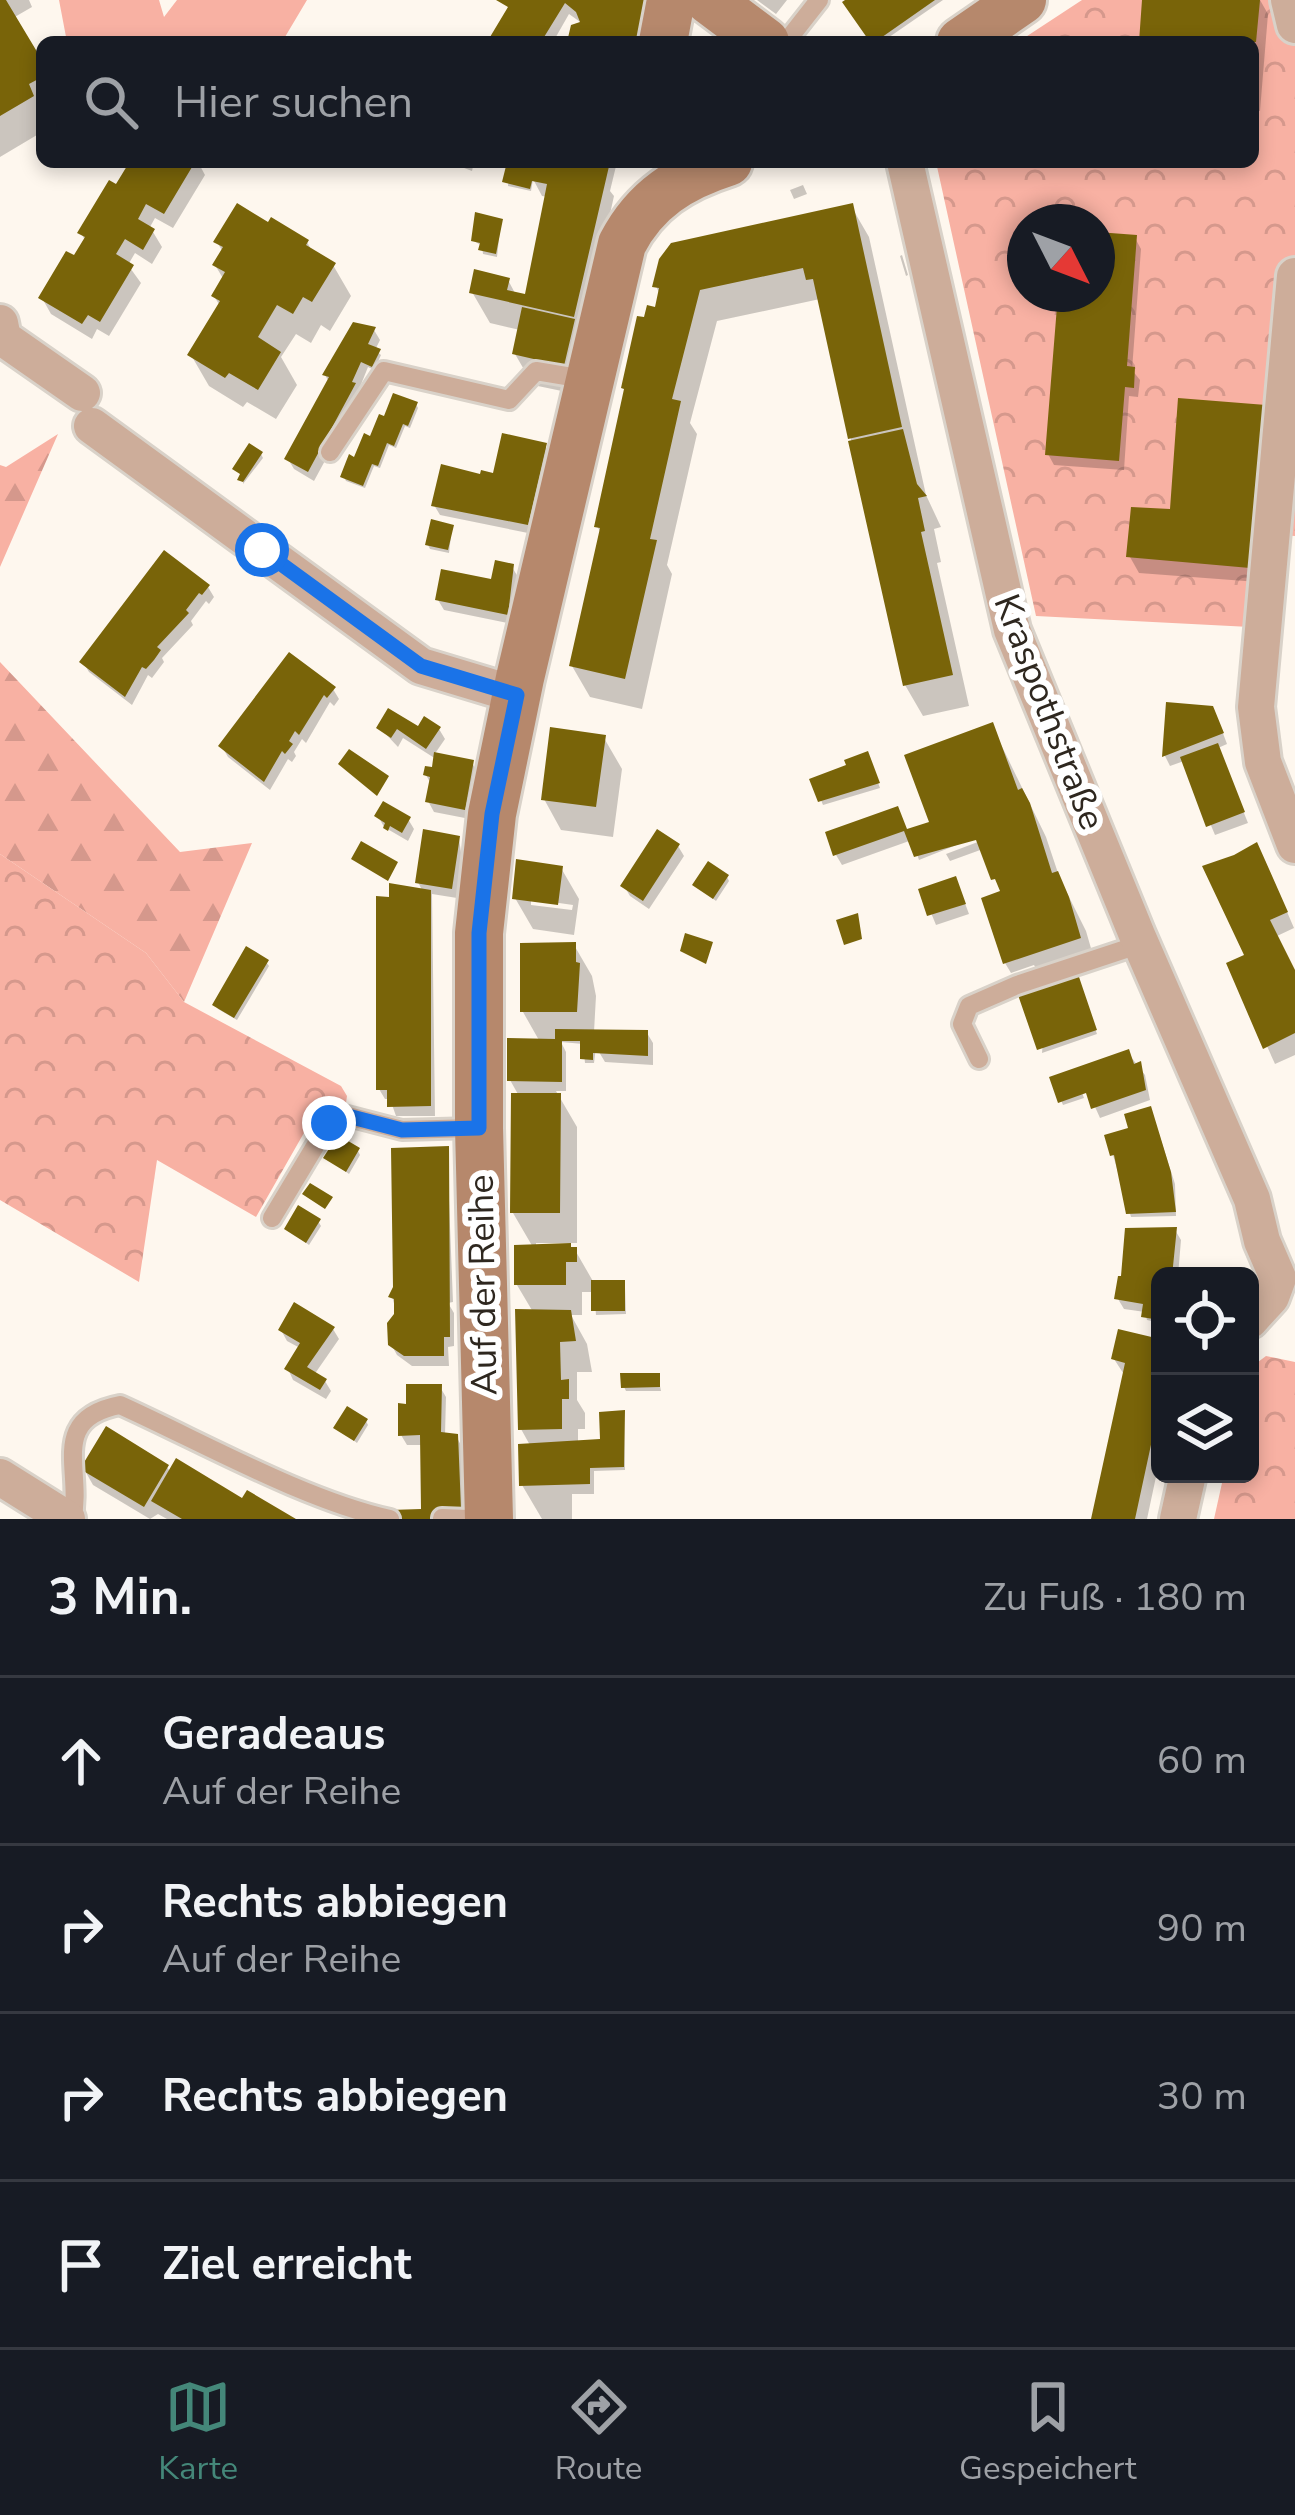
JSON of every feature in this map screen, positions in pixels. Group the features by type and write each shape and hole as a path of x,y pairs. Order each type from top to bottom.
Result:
{"main road":[{"path":"663,36 671,0"},
{"path":"709,0 757,36"},
{"path":"971,36 1022,0"},
{"path":"638,168 634,185 638,213 681,181 713,168"},
{"name":"Auf der Reihe","path":"473,1518 479,933 492,814 622,244 638,213"}],"street":[{"path":"1289,0 1295,25"},
{"name":"Kraspothstraße","path":"906,168 1012,630 1252,1199 1272,1283 1271,1298 1259,1311"},
{"path":"1295,276 1256,706 1263,762 1295,845"},
{"path":"0,322 2,338 87,410 421,666 517,695"},
{"path":"0,1477 69,1519"},
{"path":"1178,1519 1186,1483"}],"lane":[{"path":"790,36 819,0"},
{"path":"331,452 384,371 509,400 536,371 590,380"},
{"path":"979,1059 962,1024 969,1006 1141,944"},
{"path":"272,1218 329,1123 344,1115 402,1130 479,1128"},
{"path":"69,1519 77,1497 69,1455 77,1430 92,1413 120,1405 316,1494 391,1519"}],"green space":[{"path":"59,0 159,0 164,17 177,0 307,0 286,36 66,36"},
{"path":"1082,0 1295,0 1295,536 1259,534 1250,627 1036,616 937,168 1259,168 1259,36 1027,36"},
{"path":"58,434 0,567 0,465 6,467"},
{"path":"0,662 180,852 252,843 184,1002 146,953 0,854"},
{"path":"0,854 146,953 184,1002 341,1086 347,1096 334,1115 317,1110 256,1217 157,1160 139,1282 0,1200"},
{"path":"1266,1356 1295,1362 1295,1519 1214,1519 1222,1483 1259,1483 1259,1361"}],"building":[{"path":"0,0 6,0 36,50 36,80 29,84 34,96 0,116"},
{"path":"496,0 646,2 638,36 568,36 571,25 580,22 565,3 545,36 491,36 508,7"},
{"path":"935,0 884,36 866,36 842,2"},
{"path":"1142,0 1260,0 1257,36 1139,36"},
{"path":"126,168 191,168 164,214 146,204 138,219 155,229 143,250 125,239 116,254 134,265 100,322 88,315 82,324 38,298 66,251 74,255 85,237 77,233 109,180 116,184"},
{"path":"506,168 609,168 574,317 469,293 474,269 510,278 507,290 525,294 547,184 532,181 530,189 502,182"},
{"path":"237,203 309,240 306,245 336,263 312,302 303,297 293,314 277,305 258,337 281,352 258,390 229,373 225,378 187,355 220,301 211,296 225,272 212,265 223,247 213,242"},
{"path":"853,203 902,427 848,439 813,279 806,280 803,268 700,290 672,399 681,401 650,539 657,540 625,679 569,666 600,528 594,527 621,388 637,316 644,317 647,305 655,307 659,288 652,287 659,259 671,243"},
{"path":"475,212 503,219 496,254 478,250 480,243 471,241"},
{"path":"1115,233 1137,235 1127,366 1135,367 1134,388 1125,387 1119,461 1045,455 1057,312 1115,312"},
{"path":"522,307 575,319 564,366 512,354"},
{"path":"353,322 376,327 368,344 381,349 372,367 361,362 352,382 356,383 308,472 284,459 329,377 322,375"},
{"path":"393,393 418,402 408,426 403,424 394,446 387,443 363,486 340,477 364,433 370,436 379,414 384,416"},
{"path":"1178,398 1266,405 1250,568 1126,557 1131,507 1170,509"},
{"path":"903,429 917,484 927,496 918,498 925,531 921,532 953,675 903,686 848,441"},
{"path":"502,433 547,443 528,525 431,506 441,464 493,473"},
{"path":"249,443 263,452 243,482 232,469"},
{"path":"431,519 454,525 448,550 425,545"},
{"path":"164,550 210,585 157,647 161,650 146,669 142,667 125,697 79,662"},
{"path":"495,560 514,564 508,615 435,600 441,569 491,579"},
{"path":"289,652 336,687 327,698 324,695 299,735 295,731 289,741 293,744 285,754 282,751 264,782 218,746"},
{"path":"1166,702 1213,706 1224,733 1162,757"},
{"path":"388,708 418,726 424,716 441,727 426,749 397,729 391,738 376,728"},
{"path":"993,722 1018,790 1022,788 1030,803 1052,873 1058,871 1069,897 1081,938 1003,964 981,898 1000,891 976,840 914,857 904,831 833,856 825,832 898,806 907,829 929,822 904,755"},
{"path":"550,727 606,735 596,807 541,800"},
{"path":"1218,743 1245,812 1206,827 1180,757"},
{"path":"349,749 389,776 377,796 338,764"},
{"path":"868,751 880,783 818,802 809,779"},
{"path":"434,752 474,760 465,810 425,802 430,777 423,775 425,766 432,767"},
{"path":"383,801 411,817 402,833 390,826 388,831 383,828 385,823 374,816"},
{"path":"423,829 460,836 452,889 415,883"},
{"path":"657,829 680,844 643,901 620,886"},
{"path":"361,841 398,862 388,881 351,859"},
{"path":"1257,842 1288,912 1270,920 1295,970 1295,1033 1263,1049 1226,963 1244,955 1202,866"},
{"path":"516,859 563,866 558,905 512,899"},
{"path":"708,861 729,875 713,899 692,885"},
{"path":"956,876 966,904 927,916 918,889"},
{"path":"389,883 431,890 431,1106 387,1107 387,1090 376,1090 376,896 389,897"},
{"path":"858,913 862,939 844,945 836,920"},
{"path":"685,933 713,942 706,964 680,951"},
{"path":"576,942 576,962 580,963 577,1012 520,1012 520,943"},
{"path":"246,946 269,960 234,1018 212,1005"},
{"path":"1078,974 1097,1030 1037,1050 1018,995"},
{"path":"555,1029 648,1030 648,1056 593,1053 593,1060 580,1059 580,1041 562,1041 562,1082 507,1081 507,1038 555,1039"},
{"path":"1129,1049 1134,1064 1141,1061 1146,1090 1091,1109 1086,1093 1058,1103 1049,1077"},
{"path":"511,1093 561,1093 560,1213 510,1213"},
{"path":"1151,1106 1171,1172 1176,1212 1126,1214 1114,1155 1110,1156 1104,1135 1128,1128 1124,1114"},
{"path":"338,1135 360,1148 346,1172 323,1158"},
{"path":"449,1146 450,1337 444,1337 444,1356 404,1356 388,1345 387,1323 394,1314 394,1299 388,1297 393,1287 391,1148"},
{"path":"310,1183 333,1197 325,1209 302,1194"},
{"path":"298,1205 321,1219 306,1243 284,1229"},
{"path":"1177,1227 1173,1267 1151,1267 1151,1319 1141,1317 1143,1304 1114,1299 1125,1228"},
{"path":"571,1243 577,1247 577,1262 566,1262 566,1285 514,1285 514,1245"},
{"path":"591,1280 625,1280 625,1311 591,1311"},
{"path":"294,1302 335,1327 307,1367 327,1379 320,1390 284,1369 300,1343 278,1330"},
{"path":"515,1309 571,1310 576,1341 560,1342 561,1380 569,1379 569,1399 562,1399 562,1429 518,1430"},
{"path":"1118,1329 1151,1337 1151,1445 1135,1519 1091,1519 1125,1363 1111,1359"},
{"path":"620,1373 660,1373 660,1387 621,1388"},
{"path":"406,1384 442,1384 441,1432 458,1434 461,1509 442,1509 442,1519 391,1519 390,1510 421,1509 420,1435 398,1436 398,1403 406,1404"},
{"path":"347,1406 368,1419 354,1441 333,1428"},
{"path":"625,1410 624,1467 590,1468 590,1484 519,1486 518,1444 600,1439 599,1412"},
{"path":"106,1426 169,1465 144,1507 80,1469"},
{"path":"176,1458 242,1498 247,1490 296,1519 182,1519 151,1501"}],"route":[{"path":"262,550 421,666 517,695 492,814 479,933 479,1128 402,1130 344,1115 329,1123"}]}
